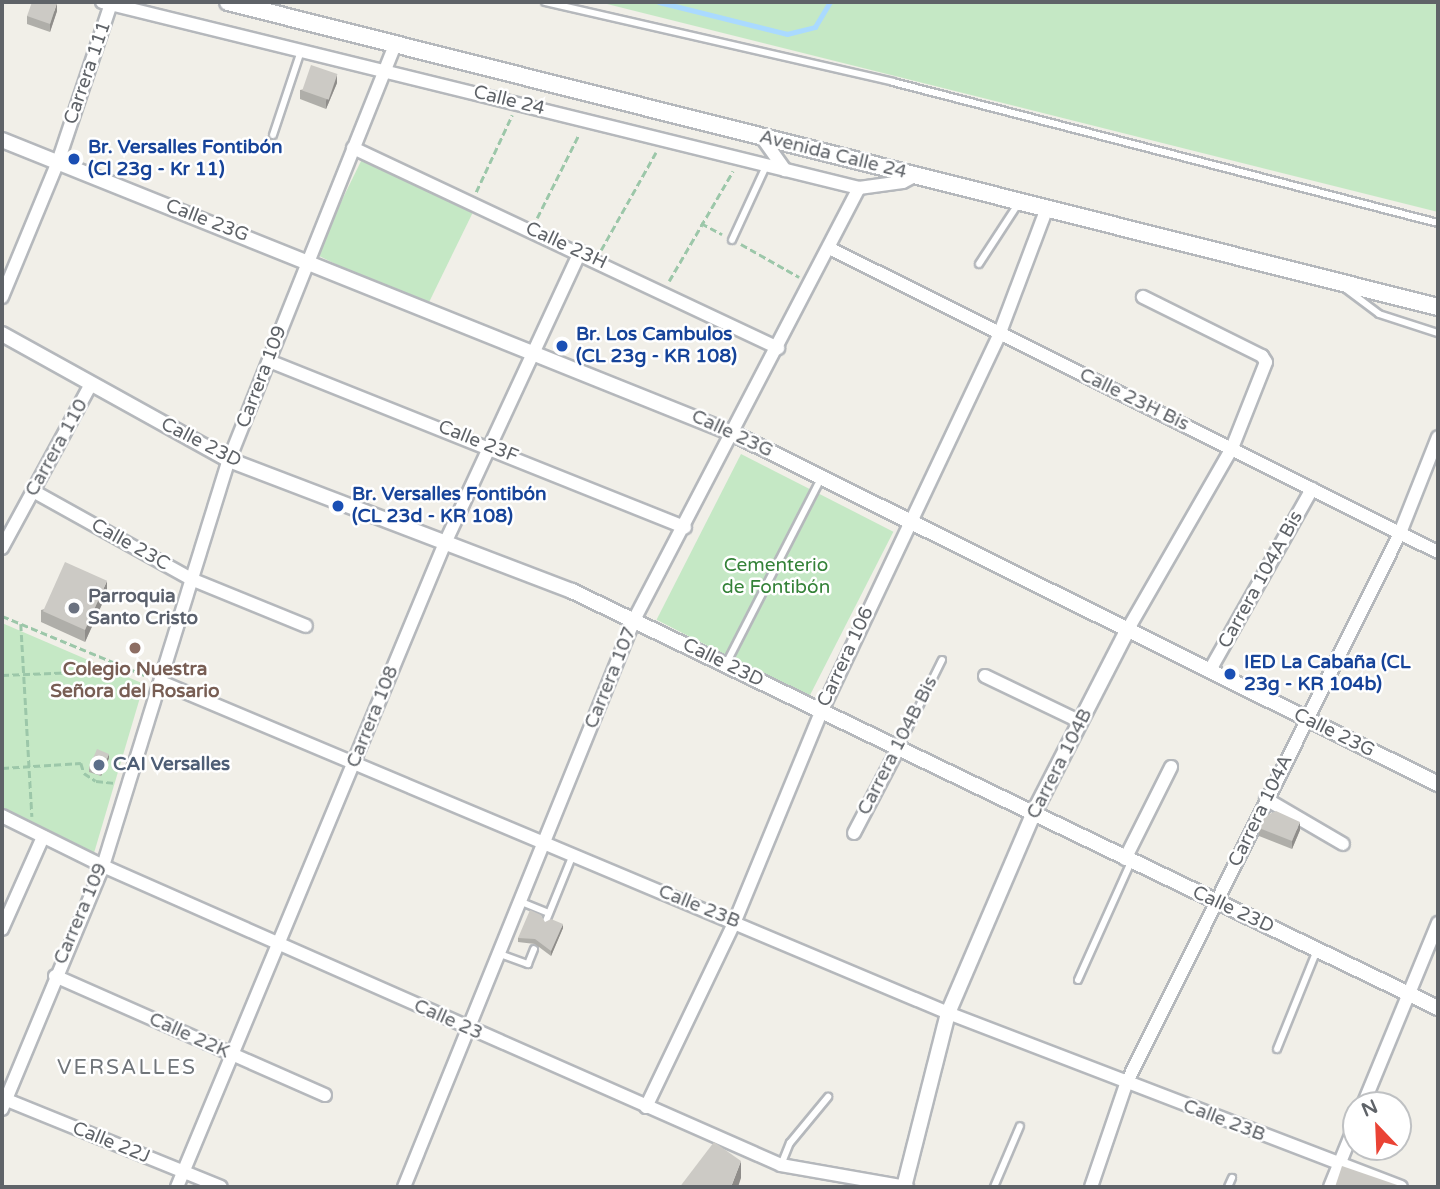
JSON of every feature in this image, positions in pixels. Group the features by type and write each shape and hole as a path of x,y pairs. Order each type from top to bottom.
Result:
{"main road":[{"name":"Avenida Calle 24","path":"228,2 1438,307"}],"street":[{"name":"Calle 24","path":"106,3 859,188 903,182 916,175"},
{"name":"Carrera 111","path":"2,297 58,162 106,3"},
{"name":"Carrera 109","path":"3,1102 103,866 229,460 395,45"},
{"path":"761,136 785,170"},
{"name":"Calle 23G","path":"2,139 734,434 1438,784"},
{"name":"Calle 23H","path":"353,148 580,252 778,348"},
{"name":"Carrera 107","path":"404,1187 634,620 734,434 859,188"},
{"name":"Carrera 106","path":"646,1107 735,921 822,710 999,335 1046,208"},
{"name":"Calle 23H Bis","path":"829,248 1438,552"},
{"name":"Carrera 108","path":"177,1187 445,543 580,252"},
{"name":"Carrera 104B","path":"905,1187 948,1013 1034,812 1128,629 1232,448 1266,362 1262,356 1143,298"},
{"name":"Calle 23D","path":"2,334 229,460 572,591 1438,1008"},
{"name":"Calle 23F","path":"269,360 489,445 685,527"},
{"name":"Carrera 110","path":"2,548 91,384"},
{"name":"Carrera 104A","path":"1091,1187 1126,1084 1433,466 1438,437"},
{"name":"Carrera 104A Bis","path":"1210,670 1312,489"},
{"name":"Calle 23C","path":"33,491 191,579 306,626"},
{"path":"985,676 1081,722"},
{"name":"Calle 23B","path":"161,682 572,857 735,921 948,1013 1126,1084 1401,1187"},
{"name":"Carrera 104B Bis","path":"854,832 898,749"},
{"path":"1128,860 1171,767"},
{"path":"1266,799 1343,844"},
{"name":"Calle 23","path":"2,816 103,866 781,1166 905,1187"},
{"path":"2,929 43,837"},
{"path":"1368,1091 1406,992 1438,923"},
{"name":"Calle 22K","path":"55,976 325,1096"},
{"name":"Calle 22J","path":"3,1102 221,1187"},
{"path":"1330,1187 1342,1159"}],"lane":[{"path":"545,2 893,82 1438,223"},
{"path":"273,135 301,51"},
{"path":"732,240 766,166"},
{"path":"979,264 1020,201"},
{"path":"1335,281 1379,314 1438,332"},
{"path":"726,664 821,477"},
{"name":"Carrera 104B Bis","path":"898,749 942,660"},
{"path":"519,901 548,917 572,857"},
{"path":"1078,979 1128,860"},
{"path":"498,953 527,964 534,949"},
{"path":"1277,1049 1318,949"},
{"path":"781,1166 790,1143 828,1097"},
{"path":"994,1187 1020,1126"},
{"path":"1228,1187 1232,1178"}],"path":[{"path":"471,202 517,103"},
{"path":"531,230 585,121"},
{"path":"596,260 662,140"},
{"path":"663,293 740,159"},
{"path":"701,223 811,284"},
{"path":"2,616 161,682"},
{"path":"21,624 33,822 29,830"},
{"path":"2,676 131,670"},
{"path":"2,768 81,763 84,773 96,781 129,782"}],"green space":[{"path":"599,2 1438,2 1438,212"},
{"path":"362,159 473,213 426,308 316,254"},
{"name":"Cementerio de Fontibón","path":"741,454 893,532 809,697 657,620"},
{"path":"2,623 144,684 94,853 2,807"}],"building":[{"path":"32,2 57,3 50,24 27,16"},
{"path":"311,65 337,74 329,100 302,91"},
{"name":"Parroquia Santo Cristo","path":"65,562 107,581 85,630 43,611"},
{"name":"CAI Versalles","path":"97,749 109,754 101,773 89,768"},
{"path":"1276,811 1300,822 1292,841 1259,828 1265,816"},
{"path":"530,910 541,915 545,922 551,919 563,924 551,951 535,939 518,938"},
{"path":"714,1142 741,1161 731,1187 680,1187 682,1184"},
{"path":"1342,1166 1403,1187 1335,1187"}],"waterway":[{"path":"659,2 787,34 815,27 830,2"}],"place":[{"name":"Br. Versalles Fontibón (Cl 23g - Kr 11)","path":"74,159"},
{"name":"Br. Los Cambulos (CL 23g - KR 108)","path":"562,346"},
{"name":"Br. Versalles Fontibón (CL 23d - KR 108)","path":"338,506"},
{"name":"Parroquia Santo Cristo","path":"74,608"},
{"name":"Colegio Nuestra Señora del Rosario","path":"135,648"},
{"name":"IED La Cabaña (CL 23g - KR 104b)","path":"1230,674"},
{"name":"CAI Versalles","path":"99,765"}],"district":[{"name":"VERSALLES","path":"127,1068"}]}
